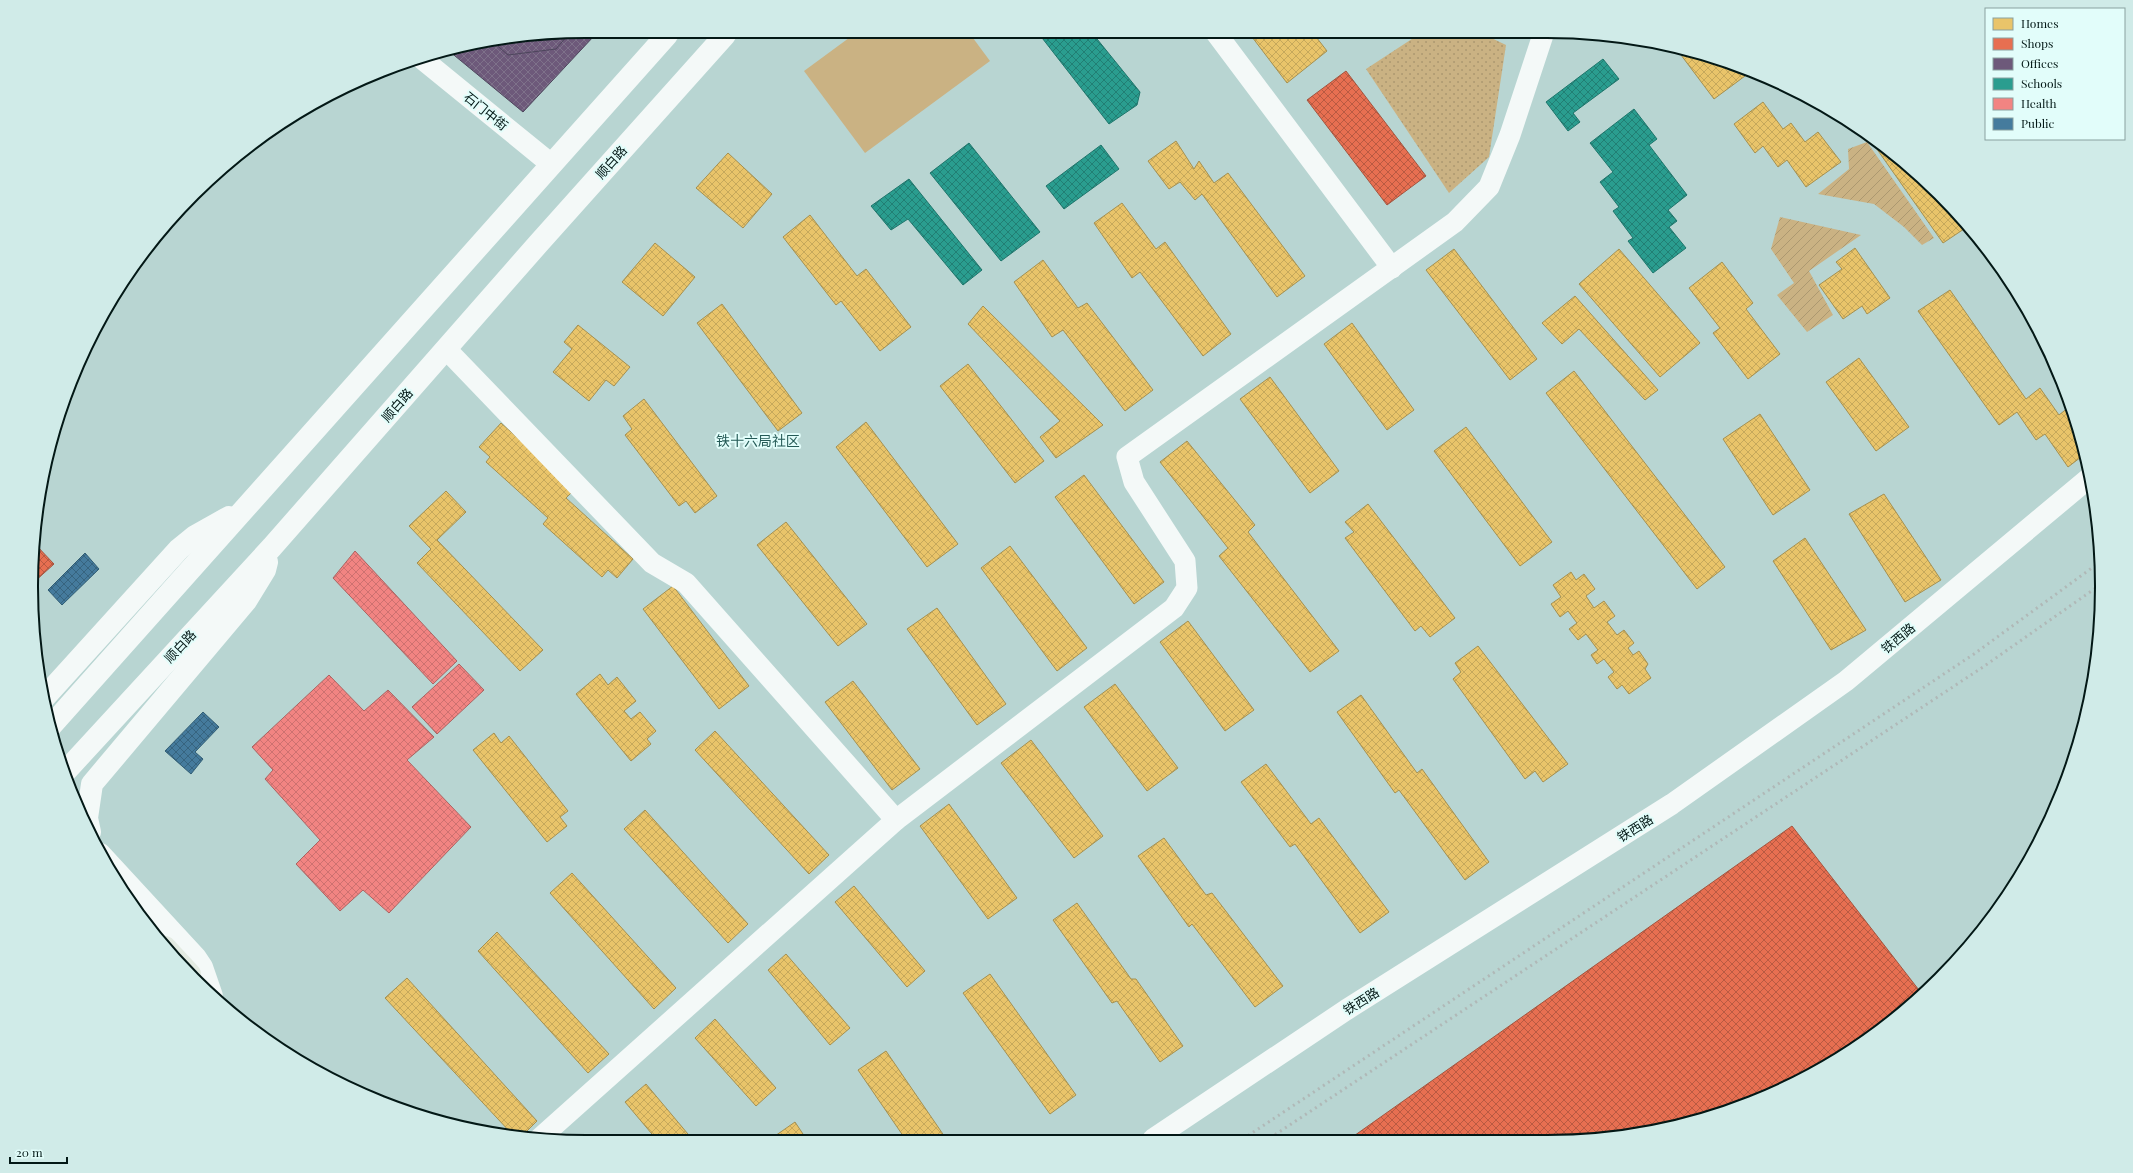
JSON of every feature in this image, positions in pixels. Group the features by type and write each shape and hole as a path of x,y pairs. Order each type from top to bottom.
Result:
{"main road":[{"path":"55,721 664,38"},
{"name":"顺白路","path":"69,768 272,547 722,38"},
{"path":"49,693 179,549 213,526 243,510"},
{"path":"88,813 92,784 246,601 265,570 272,547"},
{"path":"121,877 196,958 202,967 207,982"}],"street":[{"path":"1220,38 1392,268"},
{"path":"545,1133 896,820 1174,608 1187,588 1185,562 1134,482 1126,457 1455,222 1489,187 1510,136 1542,38"},
{"name":"石门中街","path":"426,62 551,164"},
{"path":"446,349 652,563 686,583 896,820"},
{"name":"铁西路","path":"1159,1135 1346,1010 1672,804 1840,686 2084,482"}],"shaded area":[{"path":"849,38 973,38 990,61 865,153 804,71"},
{"path":"1413,38 1491,38 1506,45 1489,157 1449,193 1366,69"},
{"path":"1867,142 1934,238 1922,245 1904,227 1874,204 1818,194 1849,169 1848,149"},
{"path":"1780,217 1861,235 1809,271 1833,315 1807,332 1777,295 1794,283 1771,249"}],"building: Homes":[{"path":"1253,38 1317,38 1327,51 1287,83"},
{"path":"1681,55 1723,67 1745,76 1714,99"},
{"path":"1763,102 1783,129 1791,123 1805,142 1818,132 1841,162 1806,187 1787,160 1778,167 1763,146 1755,153 1734,124"},
{"path":"1176,141 1194,169 1199,161 1214,183 1228,173 1305,276 1277,297 1202,194 1195,200 1180,182 1169,189 1148,161"},
{"path":"1876,148 1908,174 1963,230 1943,243"},
{"path":"728,153 772,194 743,228 696,188"},
{"path":"1122,203 1156,249 1165,242 1231,334 1203,356 1140,272 1132,278 1094,223"},
{"path":"810,215 857,276 866,269 911,327 880,351 841,301 836,305 783,237"},
{"path":"655,243 695,277 663,316 622,282"},
{"path":"1855,248 1890,298 1867,314 1862,306 1843,319 1819,285 1842,269 1836,262"},
{"path":"1454,249 1537,359 1510,380 1426,270"},
{"path":"1619,249 1700,343 1660,377 1579,284"},
{"path":"1043,260 1078,308 1087,303 1153,390 1125,411 1063,330 1052,337 1014,282"},
{"path":"1722,262 1753,303 1746,309 1780,354 1748,379 1713,333 1720,328 1689,288"},
{"path":"1950,290 2026,399 2040,388 2059,415 2066,410 2079,458 2068,467 2045,434 2036,440 2017,412 1999,425 1918,311"},
{"path":"1575,296 1658,390 1645,400 1579,329 1562,344 1542,323"},
{"path":"722,304 802,413 778,431 697,323"},
{"path":"983,306 1103,425 1056,458 1040,437 1060,421 968,324"},
{"path":"1352,323 1414,410 1387,430 1324,344"},
{"path":"578,325 630,367 614,386 606,380 589,401 553,372 572,349 564,342"},
{"path":"1859,358 1909,427 1876,451 1826,382"},
{"path":"968,364 1044,461 1015,483 940,386"},
{"path":"1574,371 1725,567 1697,589 1546,393"},
{"path":"1270,377 1339,471 1310,493 1240,399"},
{"path":"644,399 717,496 695,513 686,501 679,506 625,435 632,429 623,416"},
{"path":"1760,414 1810,490 1773,515 1723,439"},
{"path":"866,422 958,544 927,567 836,447"},
{"path":"501,423 575,489 566,498 633,559 617,578 608,570 602,577 543,524 548,518 486,462 490,457 479,447"},
{"path":"1466,427 1552,542 1520,566 1434,451"},
{"path":"1187,441 1255,525 1248,532 1339,651 1310,672 1219,556 1228,548 1160,462"},
{"path":"1084,475 1164,582 1134,604 1055,497"},
{"path":"446,491 466,512 437,540 543,650 520,671 417,563 431,549 409,526"},
{"path":"1884,494 1941,580 1905,602 1849,514"},
{"path":"1368,504 1455,618 1430,637 1421,626 1415,631 1345,538 1354,532 1345,522"},
{"path":"786,522 867,624 838,646 757,545"},
{"path":"1805,538 1866,630 1831,650 1773,561"},
{"path":"1010,546 1087,648 1057,671 981,568"},
{"path":"1571,572 1576,580 1584,574 1595,589 1586,596 1594,608 1604,601 1615,616 1607,622 1617,635 1624,630 1634,643 1628,648 1633,655 1639,651 1648,664 1645,669 1651,678 1629,694 1622,685 1617,689 1608,677 1614,672 1604,659 1597,664 1591,655 1598,650 1586,634 1578,640 1569,629 1577,623 1568,611 1560,617 1551,604 1561,597 1553,585"},
{"path":"673,586 749,686 719,709 643,609"},
{"path":"937,608 1006,704 977,725 907,629"},
{"path":"1188,621 1254,710 1225,731 1160,642"},
{"path":"1478,646 1568,764 1543,782 1535,771 1525,779 1453,679 1461,672 1455,663"},
{"path":"600,674 608,685 617,677 636,701 624,711 631,719 640,712 656,731 647,739 651,744 631,761 576,694"},
{"path":"853,681 920,769 892,790 825,702"},
{"path":"1115,684 1178,768 1147,791 1084,707"},
{"path":"1361,695 1417,773 1422,769 1489,862 1465,880 1399,790 1395,793 1337,712"},
{"path":"715,731 829,855 809,874 695,750"},
{"path":"494,733 501,743 509,736 568,811 560,817 567,826 547,842 473,750"},
{"path":"1031,740 1103,836 1074,858 1001,763"},
{"path":"1266,764 1311,824 1319,818 1389,912 1360,933 1295,844 1290,847 1241,782"},
{"path":"949,804 1017,898 988,919 920,826"},
{"path":"645,810 748,924 728,943 624,829"},
{"path":"1164,838 1206,895 1212,893 1283,986 1255,1007 1192,924 1189,927 1138,856"},
{"path":"572,873 676,988 654,1009 550,893"},
{"path":"854,886 925,971 907,987 835,902"},
{"path":"1077,903 1131,979 1136,979 1183,1046 1160,1062 1117,1001 1112,1003 1053,920"},
{"path":"497,932 609,1054 588,1073 478,951"},
{"path":"786,954 850,1028 830,1045 768,970"},
{"path":"990,974 1076,1095 1050,1114 963,993"},
{"path":"407,978 537,1121 527,1131 507,1129 385,998"},
{"path":"715,1019 776,1088 756,1106 695,1038"},
{"path":"886,1051 944,1135 903,1135 858,1070"},
{"path":"646,1084 689,1135 653,1135 625,1102"},
{"path":"795,1122 804,1135 776,1135"}],"building: Shops":[{"path":"1346,71 1426,176 1387,205 1307,100"},
{"path":"39,549 54,564 38,578"},
{"path":"1792,826 1918,989 1880,1022 1821,1062 1756,1093 1723,1106 1688,1116 1654,1124 1582,1134 1355,1135"}],"building: Offices":[{"path":"592,38 523,112 454,55 515,43 551,39"},
{"path":"565,39 556,49 508,55 498,46"}],"building: Schools":[{"path":"1042,38 1096,38 1140,92 1137,105 1109,124"},
{"path":"1603,59 1619,79 1573,113 1580,122 1568,131 1546,102"},
{"path":"1634,109 1657,139 1649,145 1687,195 1668,210 1677,221 1669,227 1686,248 1653,273 1628,241 1633,238 1613,211 1619,207 1600,182 1613,172 1590,143"},
{"path":"969,143 1040,232 1001,261 930,173"},
{"path":"1101,145 1119,169 1064,209 1046,186"},
{"path":"909,179 982,270 963,285 908,219 891,230 871,206"}],"building: Health":[{"path":"355,551 457,661 433,684 333,578"},
{"path":"459,664 484,690 437,734 412,707"},
{"path":"329,675 364,711 388,690 434,737 407,760 471,827 389,913 363,890 340,911 296,864 320,840 265,779 273,770 252,747"}],"building: Public":[{"path":"85,553 99,569 62,605 48,590"},
{"path":"203,712 219,727 195,752 203,759 191,774 165,751"}],"railway":[{"path":"1249,1135 1974,654 2094,566"},
{"path":"1275,1135 1983,667 2095,589"}],"district":[{"name":"铁十六局社区","path":"758,441"}]}
